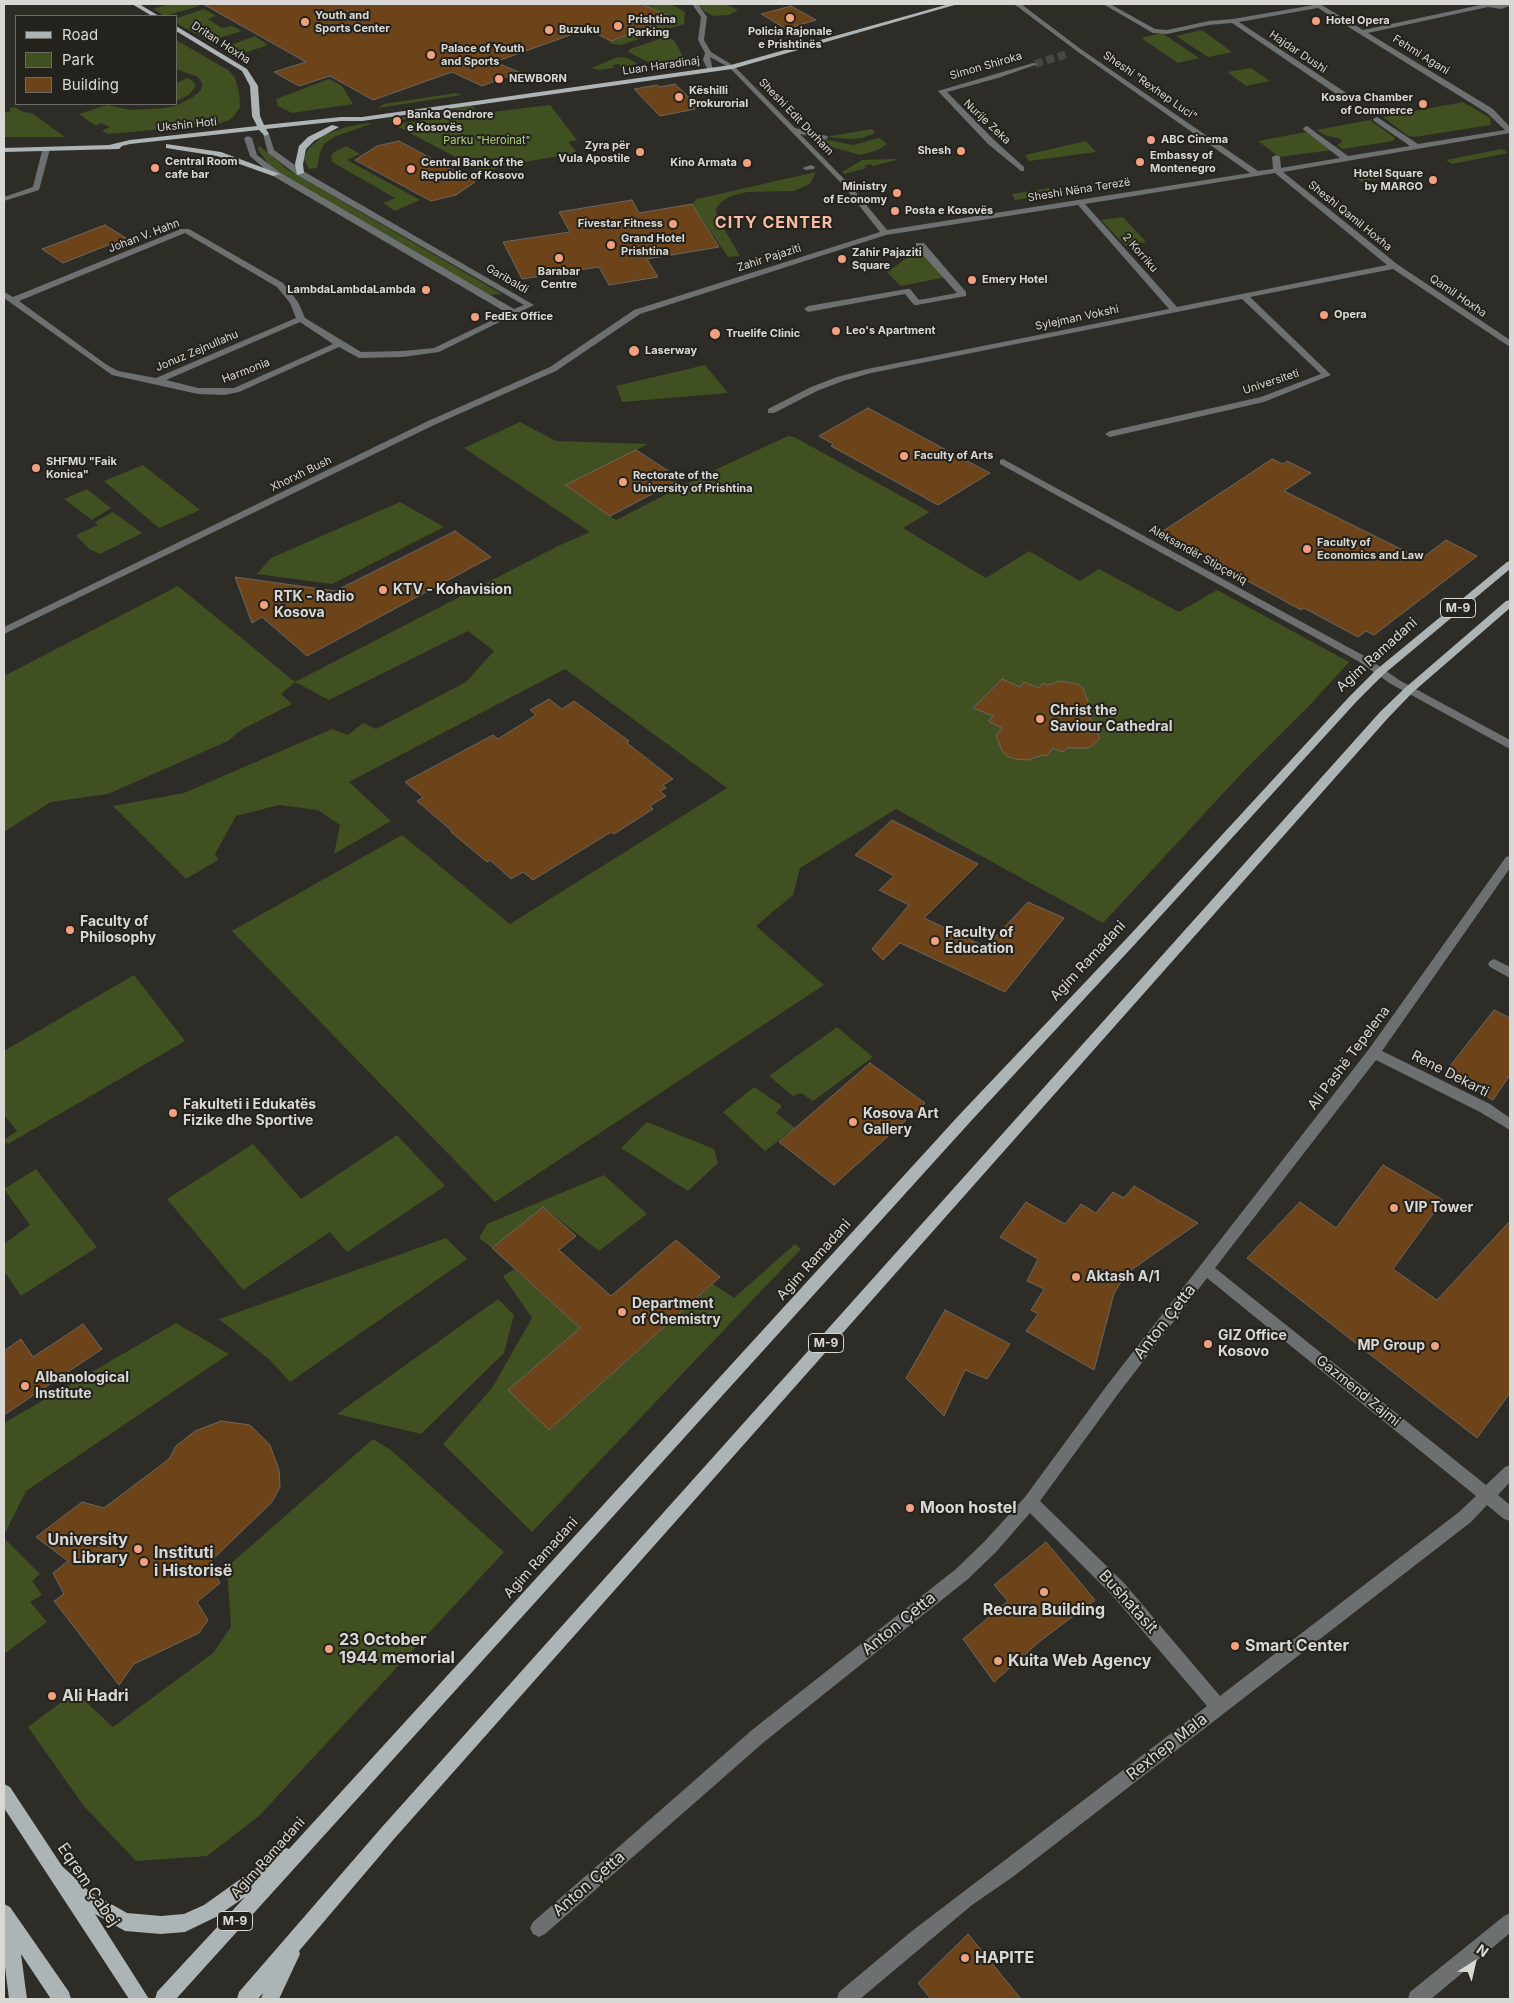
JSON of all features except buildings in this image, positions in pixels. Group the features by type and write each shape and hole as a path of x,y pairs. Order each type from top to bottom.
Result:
{"main road":[{"path":"135,4 154,15"},
{"name":"Luan Haradinaj","path":"265,132 341,119 362,119 732,67 955,4"},
{"name":"Dritan Hoxha","path":"178,29 245,70 254,86 256,116 265,132"},
{"path":"247,134 256,116"},
{"name":"Luan Haradinaj","path":"265,132 335,127 362,119"},
{"path":"300,173 299,164 302,148 311,139 335,127"},
{"path":"247,134 265,132"},
{"name":"Ukshin Hoti","path":"112,146 129,149 169,146 247,134"},
{"name":"Ukshin Hoti","path":"4,150 112,146 130,142 247,134"},
{"path":"169,146 218,154 276,174"},
{"name":"Agim Ramadani","path":"164,1999 966,1117 1380,672 1510,564"},
{"name":"M-9","path":"246,1999 307,1926 1172,951 1384,715 1409,690 1510,603"},
{"name":"Eqrem Çabej","path":"4,1793 140,1999"},
{"path":"53,1869 84,1898 125,1922 160,1925 185,1923 210,1911 307,1842"},
{"path":"4,1913 62,1999"},
{"path":"4,1919 15,1969 18,1999"},
{"path":"270,1999 283,1968 307,1926"}],"street":[{"path":"695,4 704,17 701,40 708,53 706,60 710,70"},
{"name":"Sheshi \"Rexhep Luci\"","path":"1017,4 1080,51 1257,174"},
{"name":"Hajdar Dushi","path":"1106,4 1153,32 1167,32 1318,5"},
{"path":"1363,32 1487,5 1500,6 1510,4"},
{"name":"Fehmi Agani","path":"1318,5 1490,111 1510,131"},
{"name":"Hajdar Dushi","path":"1233,21 1351,100"},
{"path":"1068,54 1080,51"},
{"name":"Sheshi Edit Durham","path":"708,53 732,67 803,141 837,171 845,184 885,233"},
{"name":"Simon Shiroka","path":"944,90 996,77 1035,64"},
{"name":"Nurije Zeka","path":"944,90 942,93 955,107 1021,169"},
{"path":"1377,119 1417,147"},
{"path":"1307,128 1347,159"},
{"path":"792,130 824,138"},
{"name":"Sheshi Nëna Terezë","path":"885,233 1277,171 1510,131"},
{"name":"Garibaldi","path":"247,134 254,156 276,174 514,313 530,305 300,173 271,151 265,132"},
{"path":"803,141 823,148"},
{"path":"4,199 36,188 46,149"},
{"path":"1276,157 1277,171"},
{"name":"Sheshi Qamil Hoxha","path":"1277,171 1394,266"},
{"name":"2 Korriku","path":"1079,201 1175,310"},
{"name":"Johan V. Hahn","path":"13,300 184,231 189,231 280,285 294,302 301,319 352,352 369,356 436,350 514,313"},
{"name":"Zahir Pajaziti","path":"606,332 637,312 885,233"},
{"path":"808,309 907,291 917,303 963,294 919,245"},
{"name":"Sylejman Vokshi","path":"771,411 814,389 840,379 1394,266"},
{"name":"Qamil Hoxha","path":"1394,266 1510,344"},
{"name":"Jonuz Zejnullahu","path":"4,294 104,367 115,373 157,381 301,319"},
{"name":"Universiteti","path":"1110,434 1264,399 1326,375 1245,296"},
{"name":"Xhorxh Bush","path":"4,631 431,423 553,369 606,332"},
{"name":"Harmonia","path":"157,381 198,392 236,390 339,344"},
{"name":"Aleksandër Stipçeviq","path":"1004,462 1362,659 1409,690 1510,745"},
{"name":"Ali Pashë Tepelena","path":"1206,1269 1374,1053 1510,860"},
{"path":"1494,964 1510,973"},
{"name":"Rene Dekarti","path":"1374,1053 1485,1108 1510,1125"},
{"name":"Gazmend Zajmi","path":"1206,1269 1510,1514"},
{"name":"Anton Çetta","path":"539,1928 758,1736 962,1574 990,1547 1030,1502 1206,1269"},
{"name":"Rexhep Mala","path":"846,1999 952,1910 1008,1870 1464,1517 1510,1472"},
{"name":"Bushatasit","path":"1030,1502 1118,1588 1219,1707"},
{"path":"1417,1999 1510,1922"}],"green space":[{"path":"170,4 195,4 199,6 168,15 163,15 153,9"},
{"path":"641,4 671,4 685,12 684,24 621,45 607,43 672,18"},
{"path":"697,4 726,4 738,10 729,15 714,16 705,12"},
{"path":"204,9 216,16 208,19 222,28 232,26 242,31 209,41 178,24 178,18"},
{"path":"1202,30 1232,52 1208,57 1176,36"},
{"path":"1162,33 1199,58 1178,63 1141,38"},
{"path":"255,36 268,45 235,56 223,48"},
{"path":"666,37 674,40 683,57 678,60 650,63 628,52 630,49"},
{"path":"178,41 228,70 235,78 239,92 240,107 234,116 218,124 108,134 102,131 110,127 101,123 96,126 79,114 107,105 131,110 176,106 193,97 201,90 202,83 198,77 178,70"},
{"path":"618,57 627,58 638,64 621,67 619,64 613,65 614,68 598,70 591,68"},
{"path":"1251,68 1270,81 1246,86 1227,72"},
{"path":"188,78 194,82 195,87 189,95 178,100 178,82"},
{"path":"329,79 342,86 353,104 292,113 278,106 276,99"},
{"path":"456,93 462,95 378,108 384,104"},
{"path":"1463,102 1490,118 1491,125 1414,137 1407,135 1383,117"},
{"name":"Parku \"Heroinat\"","path":"550,105 577,140 568,142 577,153 501,166 472,181 467,178 478,169 393,124"},
{"path":"472,106 475,108 473,111 394,121 387,120"},
{"path":"15,107 23,112 32,113 65,137 4,137 4,113 11,111 9,108"},
{"path":"1370,120 1395,138 1393,141 1343,149 1337,145 1342,142 1341,139 1327,136 1316,130"},
{"path":"371,124 336,136 324,144 320,152 317,168 309,169 304,159 308,149 324,135 346,127"},
{"path":"872,129 875,133 862,138 825,137"},
{"path":"1306,132 1333,150 1279,157 1258,141"},
{"path":"879,138 887,144 878,150 861,155 827,146 824,144 823,139 853,145"},
{"path":"1086,141 1096,152 1029,161 1025,155"},
{"path":"260,146 288,170 502,294 490,295 279,173 270,166 258,150"},
{"path":"346,146 360,154 347,160 420,200 395,211 383,203 395,198 332,162 331,156 334,152"},
{"path":"1502,149 1508,153 1452,164 1446,160"},
{"path":"862,160 897,160 873,166 871,164 864,166 866,168 844,174 842,172"},
{"path":"1392,170 1399,175 1361,182 1355,177"},
{"path":"816,172 810,184 794,191 747,192 731,196 721,202 716,209 717,217 740,256 728,257 692,204 697,199"},
{"path":"1049,188 1054,194 1015,200 1012,194"},
{"path":"1123,217 1146,242 1126,246 1101,220"},
{"path":"921,248 946,277 901,286 887,272"},
{"path":"705,365 728,393 622,402 616,386"},
{"path":"520,422 556,441 648,444 565,485 616,520 704,475 788,436 794,437 930,512 903,528 986,578 1029,551 1080,581 1099,569 1179,612 1217,590 1349,662 1309,706 1242,773 1103,923 896,809 800,868 793,895 756,926 824,985 495,1202 232,931 402,835 510,924 727,788 565,669 349,782 391,821 334,854 340,825 318,810 279,805 236,816 215,854 218,860 186,879 113,806 184,793 332,729 348,735 363,723 376,729 466,682 494,651 468,631 329,700 295,682 558,546 590,532 464,448"},
{"path":"143,465 200,510 159,528 104,481"},
{"path":"87,489 111,508 92,520 64,499"},
{"path":"400,502 444,527 332,584 257,574 271,558"},
{"path":"113,512 142,533 100,554 89,549 76,535 98,525 95,522"},
{"path":"178,586 295,682 281,694 292,704 241,730 228,741 108,794 51,802 4,832 4,676"},
{"path":"134,975 185,1041 8,1144 4,1140 17,1131 4,1115 4,1051"},
{"path":"837,1027 873,1057 813,1101 801,1093 793,1096 769,1076"},
{"path":"754,1087 782,1106 776,1113 795,1128 765,1151 723,1112"},
{"path":"647,1122 714,1149 718,1163 688,1191 621,1148"},
{"path":"397,1135 445,1186 347,1252 330,1232 243,1290 167,1199 253,1144 301,1199"},
{"path":"36,1169 97,1247 21,1296 4,1271 4,1244 30,1225 4,1189"},
{"path":"604,1175 647,1214 599,1251 543,1207 492,1248 479,1238 487,1224"},
{"path":"446,1238 467,1259 290,1382 270,1360 219,1319"},
{"path":"795,1244 801,1249 532,1532 443,1444 492,1388 532,1318 503,1276 514,1269 580,1328 508,1390 549,1430 713,1284 734,1298"},
{"path":"498,1299 514,1315 504,1353 421,1434 337,1414"},
{"path":"176,1323 229,1354 26,1491 4,1535 4,1423"},
{"path":"373,1439 392,1451 504,1552 259,1816 207,1856 136,1861 83,1805 28,1727 75,1692 113,1727 213,1653 231,1627 227,1567"},
{"path":"4,1538 40,1574 32,1581 42,1595 30,1602 47,1622 4,1654"}],"tunnel":[{"path":"1035,64 1067,54"}],"place":[{"name":"Policia Rajonale e Prishtinës","path":"790,18"},
{"name":"Hotel Opera","path":"1316,21"},
{"name":"Youth and Sports Center","path":"305,22"},
{"name":"Prishtina Parking","path":"618,26"},
{"name":"Buzuku","path":"549,30"},
{"name":"Palace of Youth and Sports","path":"431,55"},
{"name":"NEWBORN","path":"499,79"},
{"name":"Këshilli Prokurorial","path":"679,97"},
{"name":"Kosova Chamber of Commerce","path":"1423,104"},
{"name":"Banka Qendrore e Kosovës","path":"397,121"},
{"name":"ABC Cinema","path":"1151,140"},
{"name":"Shesh","path":"961,151"},
{"name":"Zyra për Vula Apostile","path":"640,152"},
{"name":"Embassy of Montenegro","path":"1140,162"},
{"name":"Kino Armata","path":"747,163"},
{"name":"Central Room cafe bar","path":"155,168"},
{"name":"Central Bank of the Republic of Kosovo","path":"411,169"},
{"name":"Hotel Square by MARGO","path":"1433,180"},
{"name":"Ministry of Economy","path":"897,193"},
{"name":"Posta e Kosovës","path":"895,211"},
{"name":"Fivestar Fitness","path":"673,224"},
{"name":"Grand Hotel Prishtina","path":"611,245"},
{"name":"Barabar Centre","path":"559,258"},
{"name":"Zahir Pajaziti Square","path":"842,259"},
{"name":"Emery Hotel","path":"972,280"},
{"name":"LambdaLambdaLambda","path":"426,290"},
{"name":"Opera","path":"1324,315"},
{"name":"FedEx Office","path":"475,317"},
{"name":"Leo's Apartment","path":"836,331"},
{"name":"Truelife Clinic","path":"715,334"},
{"name":"Laserway","path":"634,351"},
{"name":"Faculty of Arts","path":"904,456"},
{"name":"SHFMU \"Faik Konica\"","path":"36,468"},
{"name":"Rectorate of the University of Prishtina","path":"623,482"},
{"name":"Faculty of Economics and Law","path":"1307,549"},
{"name":"KTV - Kohavision","path":"383,590"},
{"name":"RTK - Radio Kosova","path":"264,605"},
{"name":"Christ the Saviour Cathedral","path":"1040,719"},
{"name":"Faculty of Philosophy","path":"70,930"},
{"name":"Faculty of Education","path":"935,941"},
{"name":"Fakulteti i Edukatës Fizike dhe Sportive","path":"173,1113"},
{"name":"Kosova Art Gallery","path":"853,1122"},
{"name":"VIP Tower","path":"1394,1208"},
{"name":"Aktash A/1","path":"1076,1277"},
{"name":"Department of Chemistry","path":"622,1312"},
{"name":"GIZ Office Kosovo","path":"1208,1344"},
{"name":"MP Group","path":"1435,1346"},
{"name":"Albanological Institute","path":"25,1386"},
{"name":"Moon hostel","path":"910,1508"},
{"name":"University Library","path":"138,1549"},
{"name":"Instituti i Historisë","path":"144,1562"},
{"name":"Recura Building","path":"1044,1592"},
{"name":"Smart Center","path":"1235,1646"},
{"name":"23 October 1944 memorial","path":"329,1649"},
{"name":"Kuita Web Agency","path":"998,1661"},
{"name":"Ali Hadri","path":"52,1696"},
{"name":"HAPITE","path":"965,1958"}],"district":[{"name":"CITY CENTER","path":"774,223"}]}
